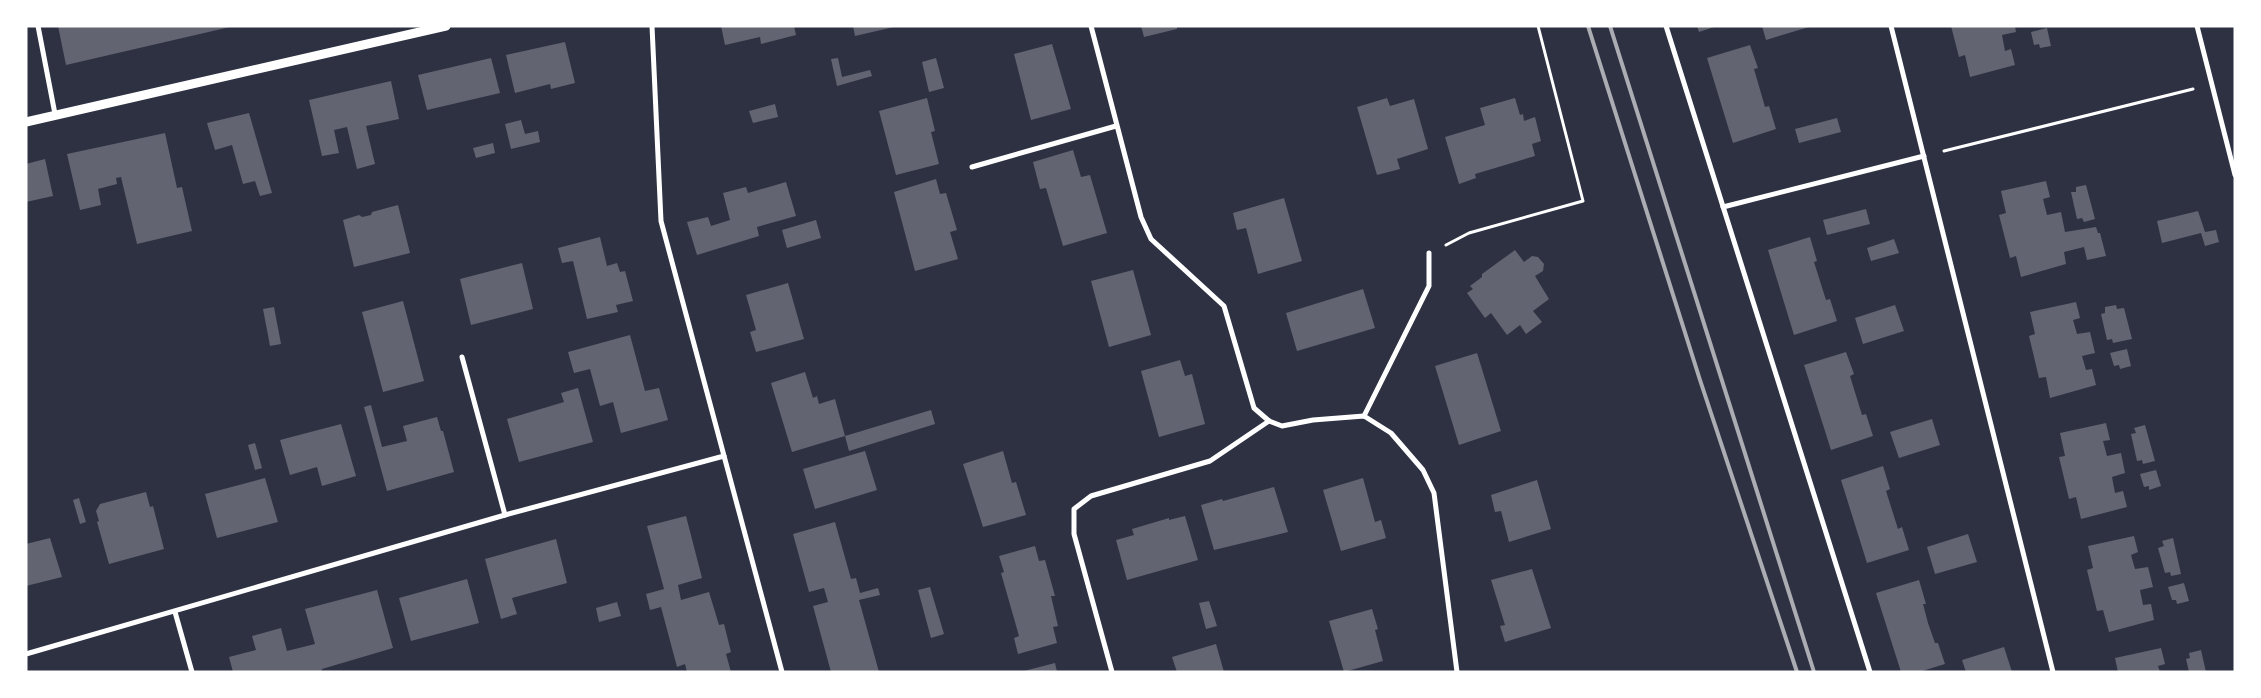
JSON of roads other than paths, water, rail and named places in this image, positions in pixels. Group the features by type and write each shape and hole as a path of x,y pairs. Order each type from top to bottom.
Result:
{"street":[{"path":"38,26 55,114"},
{"path":"26,122 446,26"},
{"path":"652,26 661,221 782,672"},
{"path":"1091,26 1141,218 1151,239 1224,306 1254,408 1269,421 1282,426 1313,420 1364,416 1391,433 1423,470 1434,492 1457,672"},
{"path":"1666,26 1870,672"},
{"path":"1891,26 2053,672"},
{"path":"2198,26 2235,175"},
{"path":"972,167 1116,126"},
{"path":"1723,207 1924,156"},
{"path":"1364,416 1429,286 1429,253"},
{"path":"462,358 505,515"},
{"path":"1112,672 1074,534 1074,509 1090,496 1210,461 1269,421"},
{"path":"26,654 505,515 724,456"},
{"path":"175,612 192,672"}],"railway":[{"path":"1588,26 1700,380 1797,672"},
{"path":"1610,26 1814,672"}]}
